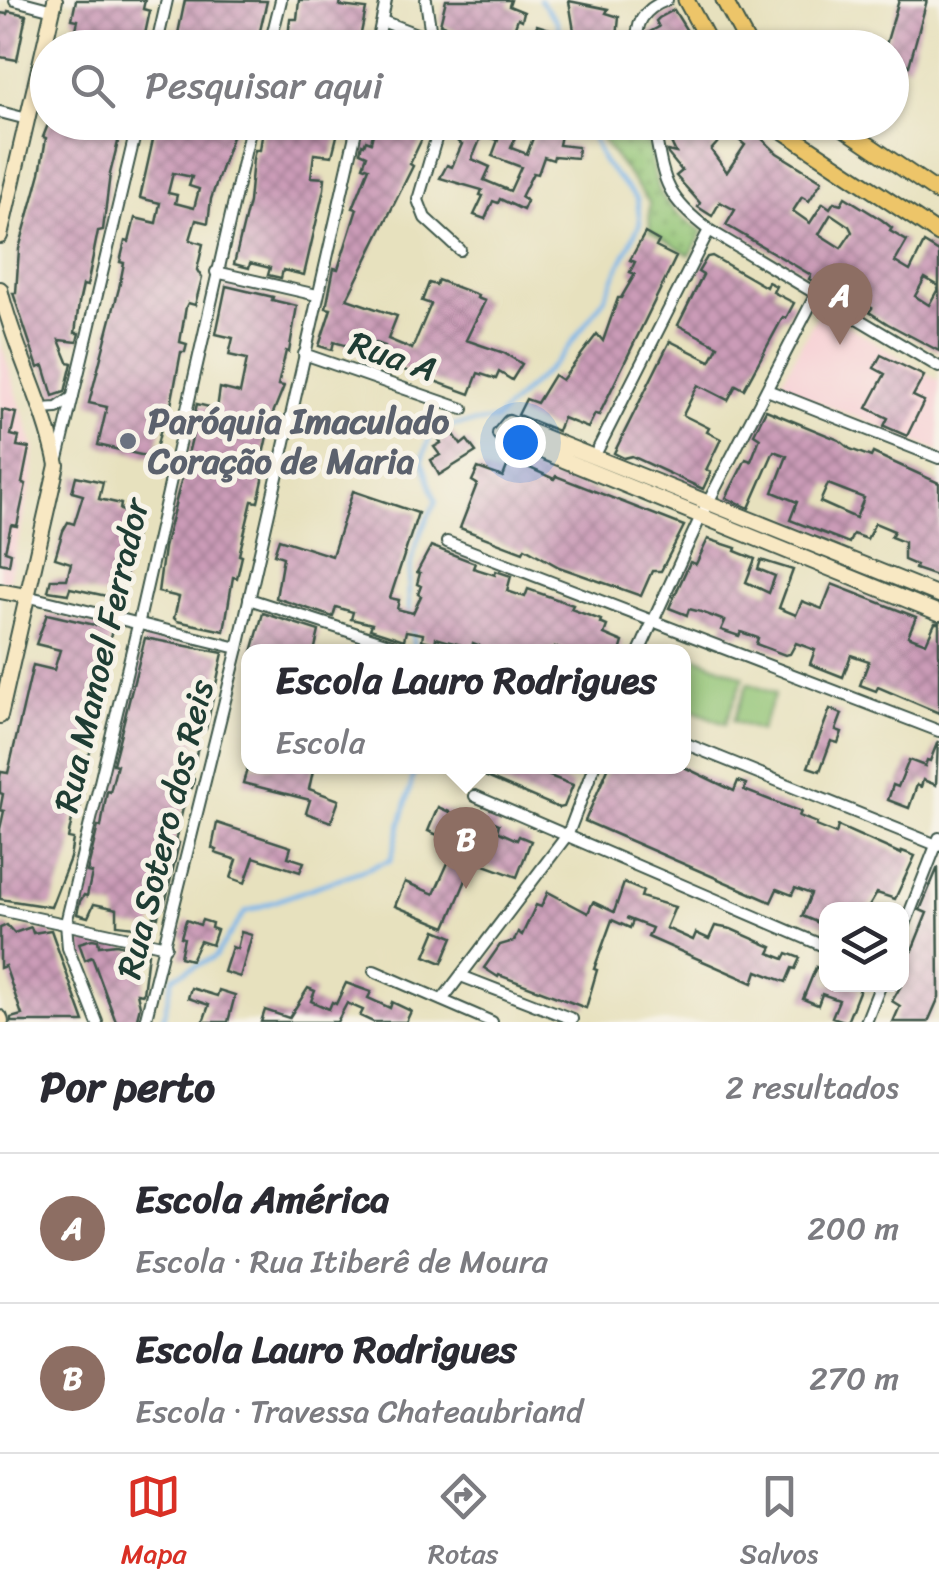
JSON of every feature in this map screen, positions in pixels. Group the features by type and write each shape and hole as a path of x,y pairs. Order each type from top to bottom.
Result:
{"main road":[{"path":"686,0 702,30"},
{"path":"724,0 740,30"},
{"path":"797,140 939,234"},
{"path":"861,140 939,193"}],"street":[{"path":"15,0 54,5 48,30"},
{"path":"160,30 167,0"},
{"path":"274,30 281,0"},
{"path":"380,30 386,0"},
{"path":"426,0 430,30"},
{"path":"643,0 662,2"},
{"path":"636,30 638,22 662,2"},
{"path":"382,22 400,30"},
{"path":"1,227 30,106"},
{"path":"0,112 27,119"},
{"path":"0,716 134,140"},
{"name":"Rua Manoel Ferrador","path":"97,1022 68,948 66,923 248,140"},
{"name":"Rua Sotero dos Reis","path":"146,1022 238,648 354,140"},
{"path":"435,140 418,200 424,218 460,250"},
{"path":"656,140 673,199 709,230 939,366"},
{"path":"594,457 709,230"},
{"path":"216,272 317,295"},
{"path":"0,288 57,465"},
{"path":"642,644 704,510 816,294"},
{"name":"Rua A","path":"304,354 463,409"},
{"path":"767,390 939,458"},
{"path":"41,409 57,408 74,396"},
{"path":"939,595 704,510 500,433 508,423 594,457 704,510 939,612"},
{"path":"447,542 939,731"},
{"path":"0,590 238,648"},
{"path":"249,600 388,644"},
{"path":"691,746 938,843 909,915"},
{"path":"442,1000 568,834 591,774"},
{"path":"475,796 819,944"},
{"path":"0,910 166,946"},
{"path":"374,972 492,1022"},
{"path":"461,976 572,1019"},
{"path":"866,1022 878,992"}],"shaded area":[{"path":"820,309 939,381 939,451 779,386"},
{"path":"0,340 34,448 33,476 8,584 0,582"}],"green space":[{"path":"604,140 649,140 658,188 673,210 703,232 690,255 650,231 649,202"},
{"path":"691,655 744,677 725,724 691,710"},
{"path":"748,683 775,694 760,731 733,721"}],"building":[{"path":"76,0 145,0 143,9 150,11 146,30 76,30 78,20 72,19"},
{"path":"185,0 267,1 260,30 179,30"},
{"path":"299,0 341,0 340,6 366,9 362,30 289,30 290,19 297,19"},
{"path":"446,0 511,0 509,6 524,12 514,30 454,30 440,24"},
{"path":"899,0 927,0 909,66 909,30 890,30"},
{"path":"569,1 608,9 606,13 619,17 618,30 574,30"},
{"path":"674,10 686,30 653,30 659,27 659,18"},
{"path":"0,13 26,15 17,60 0,57"},
{"path":"46,140 118,140 103,230 98,231 87,286 83,285 79,303 77,342 59,340 72,363 65,392 53,396 44,366 38,368 13,293 19,249"},
{"path":"153,140 231,140 211,199 208,223 196,220 190,240 203,244 197,270 202,278 195,305 188,303 186,307 180,342 187,344 185,352 181,352 168,421 163,420 154,458 98,445 107,407 89,403 119,288 125,241 129,242 135,218 156,223 160,203 140,198","holes":["173,173 192,177 189,186 199,189 194,208 175,203 177,195 168,193"]},
{"path":"261,140 336,140 332,156 314,154 311,177 325,178 304,275 283,270 281,278 268,275 270,268 234,264 249,202 255,150 260,150"},
{"path":"366,140 421,140 410,164 413,166 347,299 397,316 388,339 412,349 431,304 422,301 429,283 436,285 438,280 478,295 485,301 466,340 504,353 522,364 512,380 499,372 496,379 478,373 470,394 379,361 385,346 356,336 352,347 334,342 332,350 319,346 331,309 326,308 334,268 338,269 357,209 353,208 369,168 363,166 367,155 360,152 362,144"},
{"path":"459,140 480,140 472,159 490,167 484,180 510,191 521,167 492,156 498,140 514,140 511,148 527,154 532,140 560,140 559,145 578,147 577,158 544,157 538,174 533,173 521,197 527,201 523,210 500,199 498,203 493,201 485,219 474,215 482,190 440,178 447,165 452,167 462,144"},
{"path":"670,140 720,140 711,150 727,172 745,145 739,140 763,140 822,181 809,201 802,197 793,211 810,223 823,203 830,208 834,202 841,204 845,197 907,241 895,262 910,271 924,243 939,252 939,286 925,278 915,296 929,305 939,287 939,351 888,324 869,312 872,308 839,288 822,280 819,285 809,279 811,275 726,225 735,210 720,202 712,216 698,207 700,203 676,176 682,171 667,151 676,153","holes":["831,214 852,232 841,248 819,234"]},
{"path":"645,233 659,241 656,247 676,257 599,415 595,414 588,428 563,418 558,431 518,415 526,399 537,403 554,375 562,380 597,334 603,341 618,298 635,274 630,272 635,262 630,260"},
{"path":"712,256 766,287 768,282 776,286 773,292 794,303 744,389 736,385 728,400 698,385 683,415 721,439 706,470 711,472 703,489 632,456 624,458 614,453 670,341 710,361 718,346 678,325 703,275 698,272 707,257"},
{"path":"226,286 297,306 278,385 284,386 271,418 262,459 263,480 258,502 252,501 224,631 177,621 174,618 179,597 158,592 164,548 197,404 217,409 220,388 240,393 247,359 229,355 233,338 216,334"},
{"path":"881,355 924,376 913,396 924,401 907,436 884,426 888,418 867,408 885,374 874,368"},
{"path":"2,410 16,413 11,435 19,437 17,446 29,448 17,526 11,525 5,551 11,553 9,565 0,563"},
{"path":"766,410 839,440 850,449 871,457 873,453 939,483 939,577 915,569 916,565 904,560 904,542 891,537 894,531 875,523 867,539 853,534 849,543 790,520 797,502 773,492 787,456 774,451 749,508 726,498 746,459 751,461 760,438 754,434","holes":["828,484 864,498 856,518 820,502"]},
{"path":"451,430 461,445 467,440 476,452 439,475 431,460 440,455 434,447 441,443 438,438"},
{"path":"510,459 684,526 661,571 652,571 641,596 559,567 525,548 523,552 460,528 477,484 472,481 478,468 503,477"},
{"path":"76,476 103,482 99,499 121,504 120,510 132,514 130,523 138,525 120,599 70,588 68,594 48,591 51,579 67,579 71,563 55,558 63,531 68,522 74,524 83,495 72,492"},
{"path":"353,491 418,513 390,598 399,600 397,609 413,613 421,596 417,572 431,546 475,563 473,568 511,576 507,591 525,597 528,589 573,605 571,609 601,620 607,626 604,634 623,642 458,644 436,638 435,643 422,640 423,634 406,631 404,640 370,629 372,624 351,619 353,612 336,607 333,617 276,598 283,557 274,554 279,539 332,556"},
{"path":"708,539 755,559 746,582 769,593 775,576 758,569 761,560 793,570 779,608 796,615 802,601 822,609 832,584 916,617 908,636 926,643 935,623 939,623 939,713 878,687 876,691 860,685 869,661 851,655 843,677 810,664 815,650 796,643 790,654 785,655 756,644 758,638 721,630 725,621 689,609 687,615 669,608 690,562 696,564"},
{"path":"263,613 319,631 316,644 254,644"},
{"path":"47,614 112,629 92,745 89,756 85,755 78,788 84,789 68,838 73,839 70,858 51,907 0,899 0,829 4,811 0,810 0,777 1,772 8,773 33,665 54,670 60,650 36,644"},
{"path":"145,638 223,653 206,729 199,728 195,745 198,746 191,778 194,779 192,788 188,787 175,842 179,843 164,908 160,907 158,917 154,916 151,929 117,925 117,909 94,904 88,917 77,914 80,901 87,896 92,873 87,872 117,765 113,764"},
{"path":"830,709 842,714 836,730 842,732 838,743 831,741 820,771 808,767"},
{"path":"938,741 936,785 923,780 921,787 917,785 909,808 888,800 909,760 925,766"},
{"path":"691,770 734,791 738,781 746,784 744,790 801,812 799,816 817,823 816,826 836,834 838,826 901,854 902,851 915,856 895,899 877,893 872,902 819,902 819,923 802,916 811,894 795,888 792,895 777,889 771,902 585,821 606,774 691,774"},
{"path":"246,774 312,774 309,789 339,800 331,822 306,813 310,800 243,783"},
{"path":"480,774 545,774 573,785 564,807"},
{"path":"438,807 481,826 485,818 499,824 497,831 531,841 517,877 474,861 446,927 395,906 405,882 434,894 457,843 428,831"},
{"path":"217,823 291,847 288,857 304,862 300,872 254,857 245,883 231,878 237,860 215,853 217,850 212,848"},
{"path":"938,867 939,997 928,1022 893,1022 900,1006 892,1001 897,992 909,992 909,958 927,913 920,910"},
{"path":"624,883 643,891 641,897 675,907 666,928 693,940 696,933 709,939 715,926 731,929 772,947 769,953 784,959 787,953 800,958 795,969 792,968 786,982 757,971 753,983 648,937 652,928 626,918 633,921 630,928 612,920 594,969 597,970 586,1008 498,977 484,968 500,945 514,941 518,932 522,935 536,905 541,907 548,892 588,913 593,902 614,912"},
{"path":"186,920 200,925 202,920 212,923 211,928 217,930 212,945 200,941 191,960 180,957"},
{"path":"7,925 14,933 31,927 33,933 51,930 84,1022 11,1022 11,1018 22,1015 5,966 0,968 0,928"},
{"path":"436,930 453,937 442,963 425,956"},
{"path":"241,932 252,935 240,977 224,972"},
{"path":"98,940 99,946 116,944 148,953 143,994 137,993 140,1006 136,1022 116,1022 92,957 85,960 79,943"},
{"path":"816,967 819,992 859,992 847,1022 832,1017 839,1000 822,994 818,1005 803,999"},
{"path":"346,983 371,992 368,998 390,1008 392,1002 411,1011 406,1022 373,1022 360,1016 363,1010 347,1003 337,1022 261,1022 265,1010 289,1018 308,988 315,991 311,1001 329,1009 332,1002 336,1004"},
{"path":"191,988 217,996 219,990 235,995 228,1022 203,1022 209,1005 188,998"}],"waterway":[{"path":"540,0 559,30"},
{"path":"410,617 412,558 436,502 422,460 433,428 495,420 561,357 604,299 640,223 637,199 603,162 594,140"},
{"path":"759,530 884,583"},
{"path":"412,631 413,644"},
{"path":"162,1022 173,977 215,957 245,912 391,860 414,774"}],"place":[{"name":"Escola América","path":"840,345"},
{"name":"Paróquia Imaculado Coração de Maria","path":"128,441"},
{"name":"Escola Lauro Rodrigues","path":"466,889"}]}
